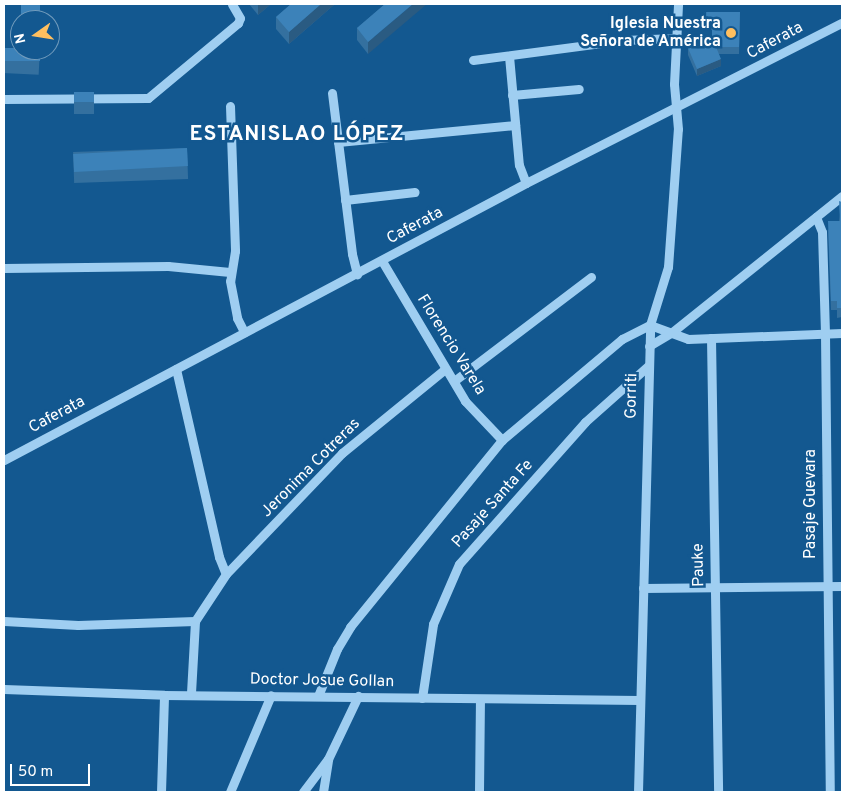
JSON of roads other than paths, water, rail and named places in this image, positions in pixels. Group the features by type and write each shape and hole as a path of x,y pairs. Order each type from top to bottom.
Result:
{"street":[{"path":"4,99 148,98 238,23 240,18 232,4"},
{"name":"Gorriti","path":"638,792 650,325 668,266 678,129 676,107 676,38 678,4"},
{"name":"Caferata","path":"4,460 526,183 842,23"},
{"path":"474,60 624,40 676,38"},
{"path":"509,56 519,165 526,183"},
{"path":"512,95 579,89"},
{"path":"332,92 345,200 357,274"},
{"path":"230,106 235,251 230,272 237,318 244,332"},
{"path":"338,142 515,124"},
{"path":"345,200 416,192"},
{"path":"649,346 671,333 842,196"},
{"name":"Pasaje Guevara","path":"816,217 822,232 825,334 830,792"},
{"name":"Florencio Varela","path":"382,261 465,401 502,440"},
{"path":"4,268 168,266 230,272"},
{"path":"454,381 591,277"},
{"path":"318,696 337,649 350,627 502,440 622,338 650,325 688,339 842,333"},
{"name":"Pauke","path":"711,338 718,792"},
{"name":"Pasaje Santa Fe","path":"422,698 433,624 459,564 586,422 648,366"},
{"path":"176,369 219,557 226,574"},
{"name":"Jeronima Cotreras","path":"195,621 226,574 342,453 445,369"},
{"path":"643,588 842,586"},
{"path":"4,621 78,626 195,621 191,693"},
{"name":"Doctor Josue Gollan","path":"4,689 164,695 191,693 639,700"},
{"path":"161,792 164,695"},
{"path":"230,792 271,695"},
{"path":"304,792 328,759 358,696"},
{"path":"479,792 480,699"},
{"path":"323,792 328,759"}],"place":[{"name":"Iglesia Nuestra Señora de América","path":"731,33"}],"district":[{"name":"ESTANISLAO LÓPEZ","path":"297,135"}]}
